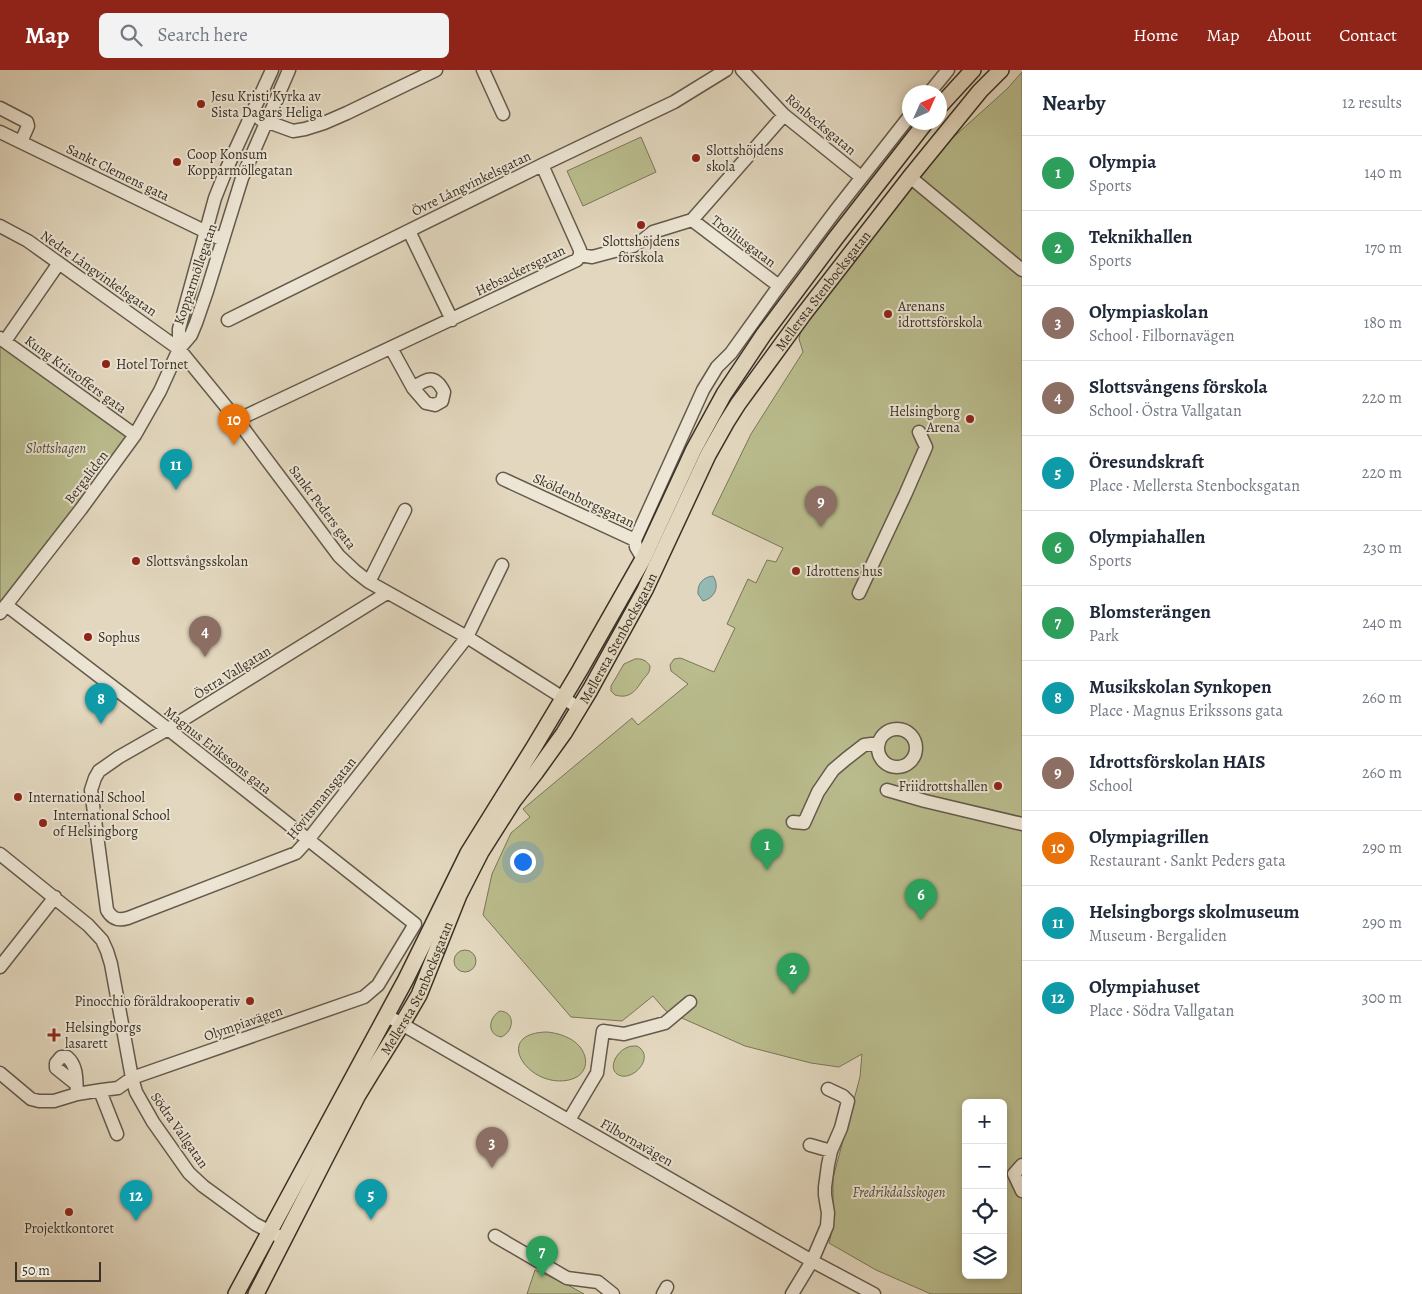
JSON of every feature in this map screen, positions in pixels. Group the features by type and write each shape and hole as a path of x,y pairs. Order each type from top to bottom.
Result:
{"main road":[{"path":"947,99 973,70"},
{"name":"Mellersta Stenbocksgatan","path":"256,1294 358,1096 419,995 463,887 481,852 514,800 560,740 614,647 645,590 708,455 726,423 798,323 910,177 980,91 1001,70"},
{"name":"Mellersta Stenbocksgatan","path":"236,1294 423,945 468,853 563,698 643,558 694,449 724,394 740,368 835,239 920,130"}],"street":[{"name":"Kopparmöllegatan","path":"179,349 179,329 215,198 272,70"},
{"name":"Kopparmöllegatan","path":"179,349 191,335 196,323 242,178 289,70"},
{"path":"251,115 292,130 312,127 347,113 436,70"},
{"path":"483,70 503,114"},
{"name":"Övre Långvinkelsgatan","path":"228,320 674,102 726,70"},
{"name":"Rönbecksgatan","path":"742,70 784,115 861,177"},
{"path":"936,85 948,70"},
{"path":"0,108 27,122 28,126 21,142"},
{"path":"692,220 784,115"},
{"path":"635,540 703,390 717,367 731,353 861,177 902,127"},
{"name":"Sankt Clemens gata","path":"0,132 223,240"},
{"path":"542,165 580,250 580,255"},
{"path":"910,177 1022,270"},
{"name":"Hebsackersgatan","path":"237,420 577,260 580,255 592,257 634,246 653,232 692,220"},
{"name":"Troiliusgatan","path":"692,220 779,286"},
{"name":"Nedre Långvinkelsgatan","path":"0,226 28,241 179,349"},
{"path":"409,231 452,320"},
{"path":"2,340 59,263"},
{"name":"Kung Kristoffers gata","path":"2,340 135,435"},
{"path":"391,348 412,388"},
{"name":"Sankt Peders gata","path":"179,349 237,420 346,563 369,582 468,638 579,708"},
{"name":"Bergaliden","path":"3,609 81,509 135,435 160,391 179,349"},
{"path":"858,593 926,447 919,432"},
{"name":"Sköldenborgsgatan","path":"503,479 635,540 636,548 643,558"},
{"path":"369,582 405,510"},
{"name":"Hövitsmansgatan","path":"120,920 296,853 468,638 502,565"},
{"name":"Östra Vallgatan","path":"120,920 113,917 107,910 91,790 99,770 168,730 387,593"},
{"name":"Magnus Erikssons gata","path":"3,609 168,730 415,924 378,986 364,997"},
{"path":"793,822 804,823 818,792 833,770 864,745 879,743"},
{"path":"886,790 1022,824"},
{"name":"Södra Vallgatan","path":"0,854 55,897 99,936 107,951 112,971 136,1092 153,1122 189,1173 203,1186 255,1224 284,1239"},
{"path":"0,967 55,897"},
{"name":"Olympiavägen","path":"0,1073 31,1099 47,1102 54,1101 76,1089 102,1090 118,1088 132,1078 364,997"},
{"path":"568,1120 597,1073 603,1032 624,1034 665,1023 690,1002"},
{"name":"Filbornavägen","path":"386,1015 812,1261 874,1294"},
{"path":"792,1294 812,1261 826,1226 828,1213 825,1187 831,1150 841,1128 848,1101 843,1096 828,1089"},
{"path":"102,1090 117,1134"},
{"path":"810,1145 831,1150"},
{"path":"1022,1165 1014,1174 1022,1191"},
{"path":"495,1236 567,1278 598,1282 613,1294"}],"green space":[{"name":"Fredrikdalsskogen","path":"1022,72 1022,1294 931,1294 876,1270 829,1243 833,1227 833,1178 860,1077 862,1054 839,1067 811,1063 745,1046 666,1011 653,996 622,1021 571,1017 483,915 492,874 511,833 530,817 523,809 632,718 638,725 688,684 671,671 670,665 674,659 680,658 714,672 735,628 727,624 748,579 756,583 767,560 776,562 783,548 712,514 751,434 803,352 799,339 801,330 948,142 1007,89"},
{"path":"641,137 656,172 583,206 567,171"},
{"name":"Slottshagen","path":"0,338 135,435 0,613"},
{"path":"635,659 642,659 650,666 649,673 631,694 624,696 615,695 611,691 611,686 624,664"},
{"path":"465,950 473,953 476,961 473,969 465,972 457,969 454,961 457,953"},
{"path":"500,1011 505,1012 511,1018 509,1031 501,1037 493,1033 491,1029 493,1017"},
{"path":"547,1032 565,1036 580,1047 586,1064 581,1074 569,1080 554,1081 540,1076 529,1069 522,1060 519,1050 521,1041 530,1035"},
{"path":"637,1046 644,1056 640,1068 629,1075 617,1074 613,1068 617,1056 627,1047"},
{"path":"535,1270 566,1284 584,1294 527,1294"}],"water":[{"path":"713,576 716,584 715,591 711,597 703,601 698,594 700,584 704,579"}],"place":[{"name":"Jesu Kristi Kyrka av Sista Dagars Heliga","path":"201,104"},
{"name":"Slottshöjdens skola","path":"696,158"},
{"name":"Coop Konsum Kopparmöllegatan","path":"177,162"},
{"name":"Slottshöjdens förskola","path":"641,225"},
{"name":"Arenans idrottsförskola","path":"888,314"},
{"name":"Hotel Tornet","path":"106,364"},
{"name":"Helsingborg Arena","path":"970,419"},
{"name":"Olympiagrillen","path":"234,445"},
{"name":"Helsingborgs skolmuseum","path":"176,490"},
{"name":"Idrottsförskolan HAIS","path":"821,527"},
{"name":"Slottsvångsskolan","path":"136,561"},
{"name":"Idrottens hus","path":"796,571"},
{"name":"Sophus","path":"88,637"},
{"name":"Slottsvångens förskola","path":"205,657"},
{"name":"Musikskolan Synkopen","path":"101,724"},
{"name":"Friidrottshallen","path":"998,786"},
{"name":"International School","path":"18,797"},
{"name":"International School of Helsingborg","path":"43,823"},
{"name":"Olympia","path":"767,870"},
{"name":"Olympiahallen","path":"921,920"},
{"name":"Teknikhallen","path":"793,994"},
{"name":"Pinocchio föräldrakooperativ","path":"250,1001"},
{"name":"Helsingborgs lasarett","path":"54,1035"},
{"name":"Olympiaskolan","path":"492,1168"},
{"name":"Projektkontoret","path":"69,1212"},
{"name":"Öresundskraft","path":"371,1220"},
{"name":"Olympiahuset","path":"136,1221"},
{"name":"Blomsterängen","path":"542,1277"}]}
